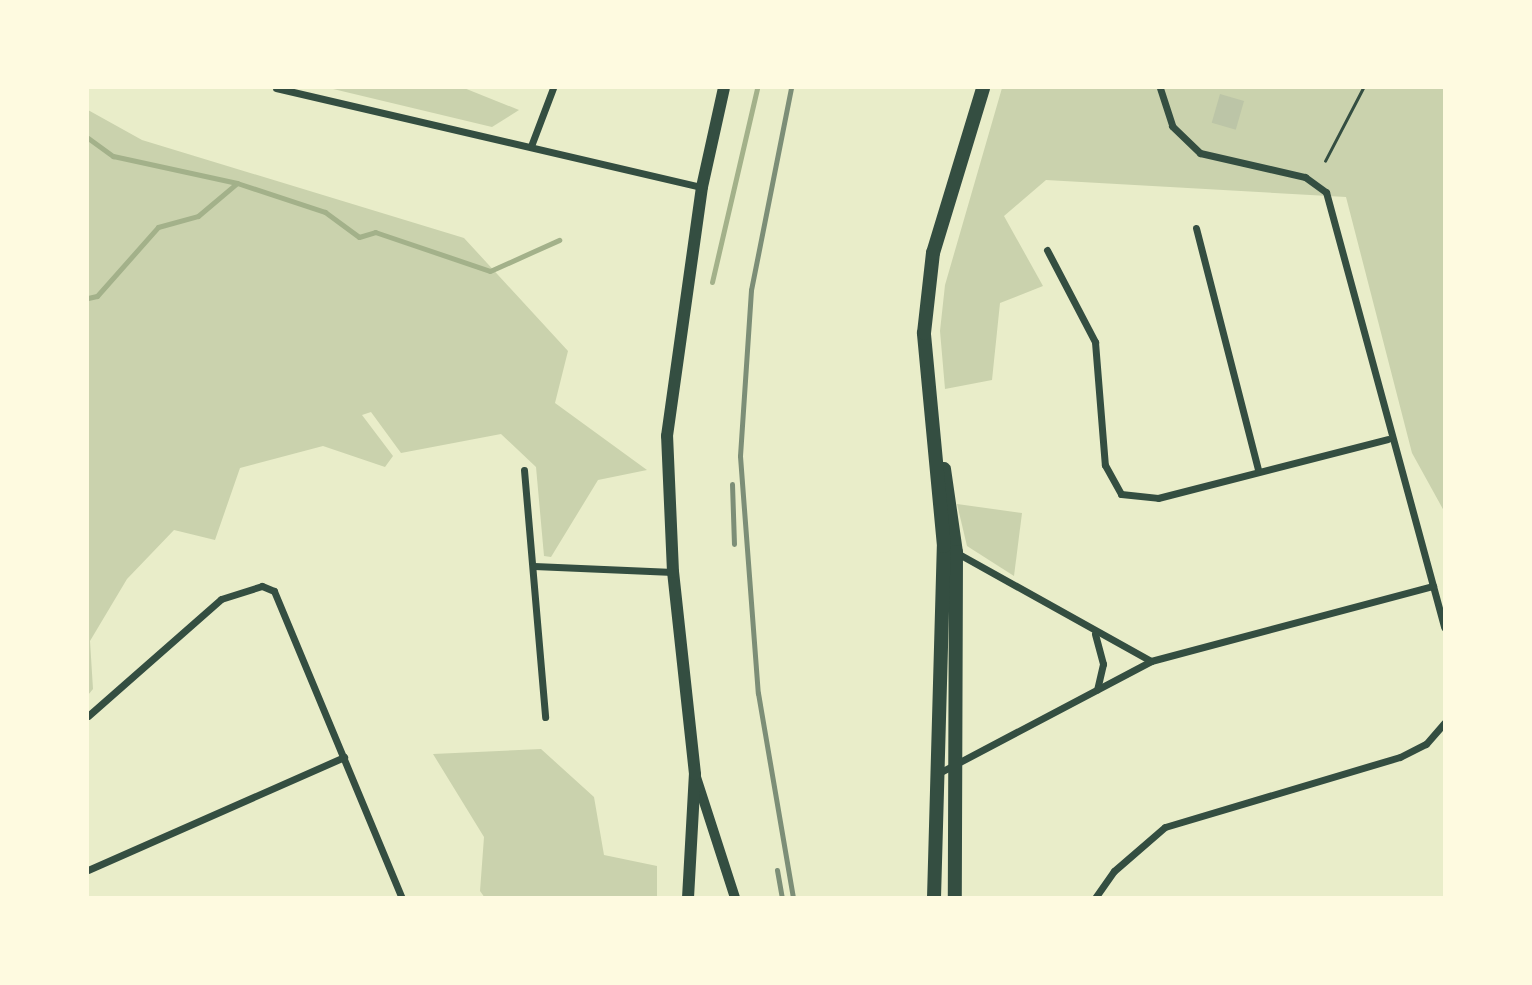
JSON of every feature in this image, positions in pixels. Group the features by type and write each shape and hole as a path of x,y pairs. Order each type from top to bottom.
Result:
{"highway":[{"path":"955,898 956,765 950,549 929,407 923,334 933,253 983,88"},
{"path":"933,898 950,549"}],"main road":[{"path":"688,898 695,774 673,572 667,436 702,187 724,88"}],"street":[{"path":"276,88 702,187"},
{"path":"531,146 553,88"},
{"path":"1160,88 1172,126 1200,153 1305,177 1326,192 1388,439 1444,627"},
{"path":"1196,228 1258,471"},
{"path":"1047,250 1096,342 1105,465 1121,494 1158,498 1388,439"},
{"path":"524,470 545,718"},
{"path":"950,549 1095,633 1151,661"},
{"path":"534,566 673,572"},
{"path":"88,716 221,599 262,586 286,608 402,898"},
{"path":"937,774 1151,661 1433,586"},
{"path":"1095,633 1103,664 1097,689"},
{"path":"1096,898 1114,871 1165,827 1400,757 1426,744 1444,723"},
{"path":"88,870 344,757"},
{"path":"695,774 735,898"}],"path":[{"path":"1325,161 1363,88"}],"green space":[{"path":"329,88 464,88 519,110 492,127"},
{"path":"1002,88 1444,88 1444,511 1412,453 1346,197 1046,180 1004,216 1043,286 1000,303 992,380 945,389 940,331 945,285"},
{"path":"88,110 142,140 464,238 568,351 555,403 647,470 598,480 551,557 544,556 536,467 501,434 401,453 371,412 362,415 393,456 385,467 323,446 240,468 215,540 174,530 127,579 90,641 93,689 88,695"},
{"path":"957,504 1022,513 1014,576 967,546"},
{"path":"541,749 594,797 604,855 657,866 657,897 485,898 480,891 484,837 433,754"}],"building":[{"path":"1220,94 1244,101 1236,130 1212,123"}],"waterway":[{"path":"712,282 757,88"},
{"path":"88,138 113,156 237,183"},
{"path":"88,298 97,296 158,227 198,216 237,183 325,212 359,237 375,232 490,271 559,240"}],"railway":[{"path":"791,88 751,290 740,456 758,693 793,898"},
{"path":"732,484 734,544"},
{"path":"777,870 782,898"}]}
